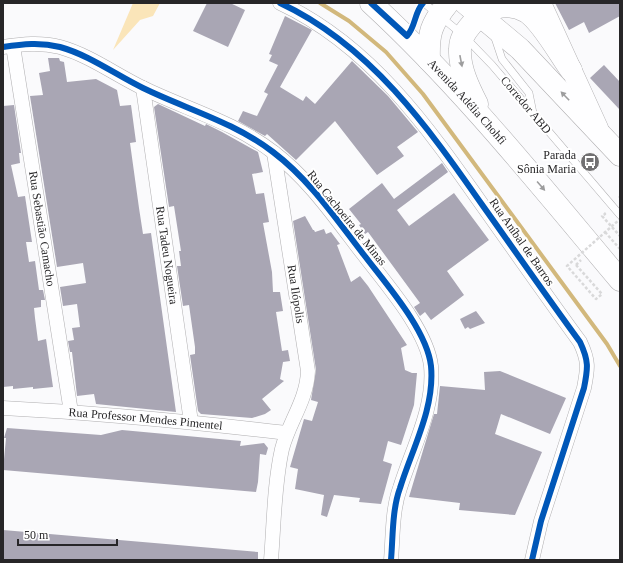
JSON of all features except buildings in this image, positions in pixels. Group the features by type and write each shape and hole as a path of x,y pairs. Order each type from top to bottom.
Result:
{"highway":[{"name":"Avenida Adélia Chohfi","path":"371,3 429,60 488,125 620,280"},
{"path":"488,125 471,91 460,61 460,48 463,35 478,13 489,8 501,6 514,6 527,12 535,19 571,70"},
{"path":"429,60 429,33 437,7"},
{"path":"478,13 520,49 600,132 620,155"}],"main road":[{"path":"540,3 600,132"}],"street":[{"name":"Rua Aníbal de Barros","path":"280,3 321,25 354,49 395,89 448,156 575,336 585,353 588,370 584,388 541,521 532,560"},
{"name":"Rua Cachoeira de Minas","path":"8,46 32,43 63,48 143,88 225,123 253,137 274,153 313,189 403,307 422,339 431,365 431,380 427,409 399,489 391,560"},
{"name":"Rua Sebastião Camacho","path":"8,46 71,412"},
{"name":"Rua Tadeu Nogueira","path":"143,88 191,422"},
{"name":"Rua Ilópolis","path":"270,560 279,471 287,432 303,400 308,385 308,371 274,153"},
{"name":"Rua Professor Mendes Pimentel","path":"3,408 191,422 287,432"}],"lane":[{"name":"Corredor ABD","path":"437,7 492,65 620,215"},
{"path":"478,13 502,60 530,94 533,114"}],"path":[{"path":"602,210 605,214 602,216 620,236"},
{"path":"576,265 602,294 596,299 567,266 620,219"},
{"path":"605,232 620,249"}],"shaded area":[{"path":"133,3 160,3 153,16 140,20 113,50"}],"waterway":[{"path":"320,3 349,21 386,52 423,94 607,344 620,366"}],"cycle path":[{"path":"280,3 312,20 342,41 394,90 440,146 580,342 585,354 587,365 584,388 541,521 532,560"},
{"path":"371,3 407,36 423,3"},
{"path":"3,47 38,44 53,45 71,51 92,60 159,96 226,124 258,141 286,163 311,187 394,293 414,323 428,352 431,366 431,382 430,397 422,428 397,496 394,514 391,560"}],"place":[{"name":"Parada Sônia Maria","path":"590,162"}]}
